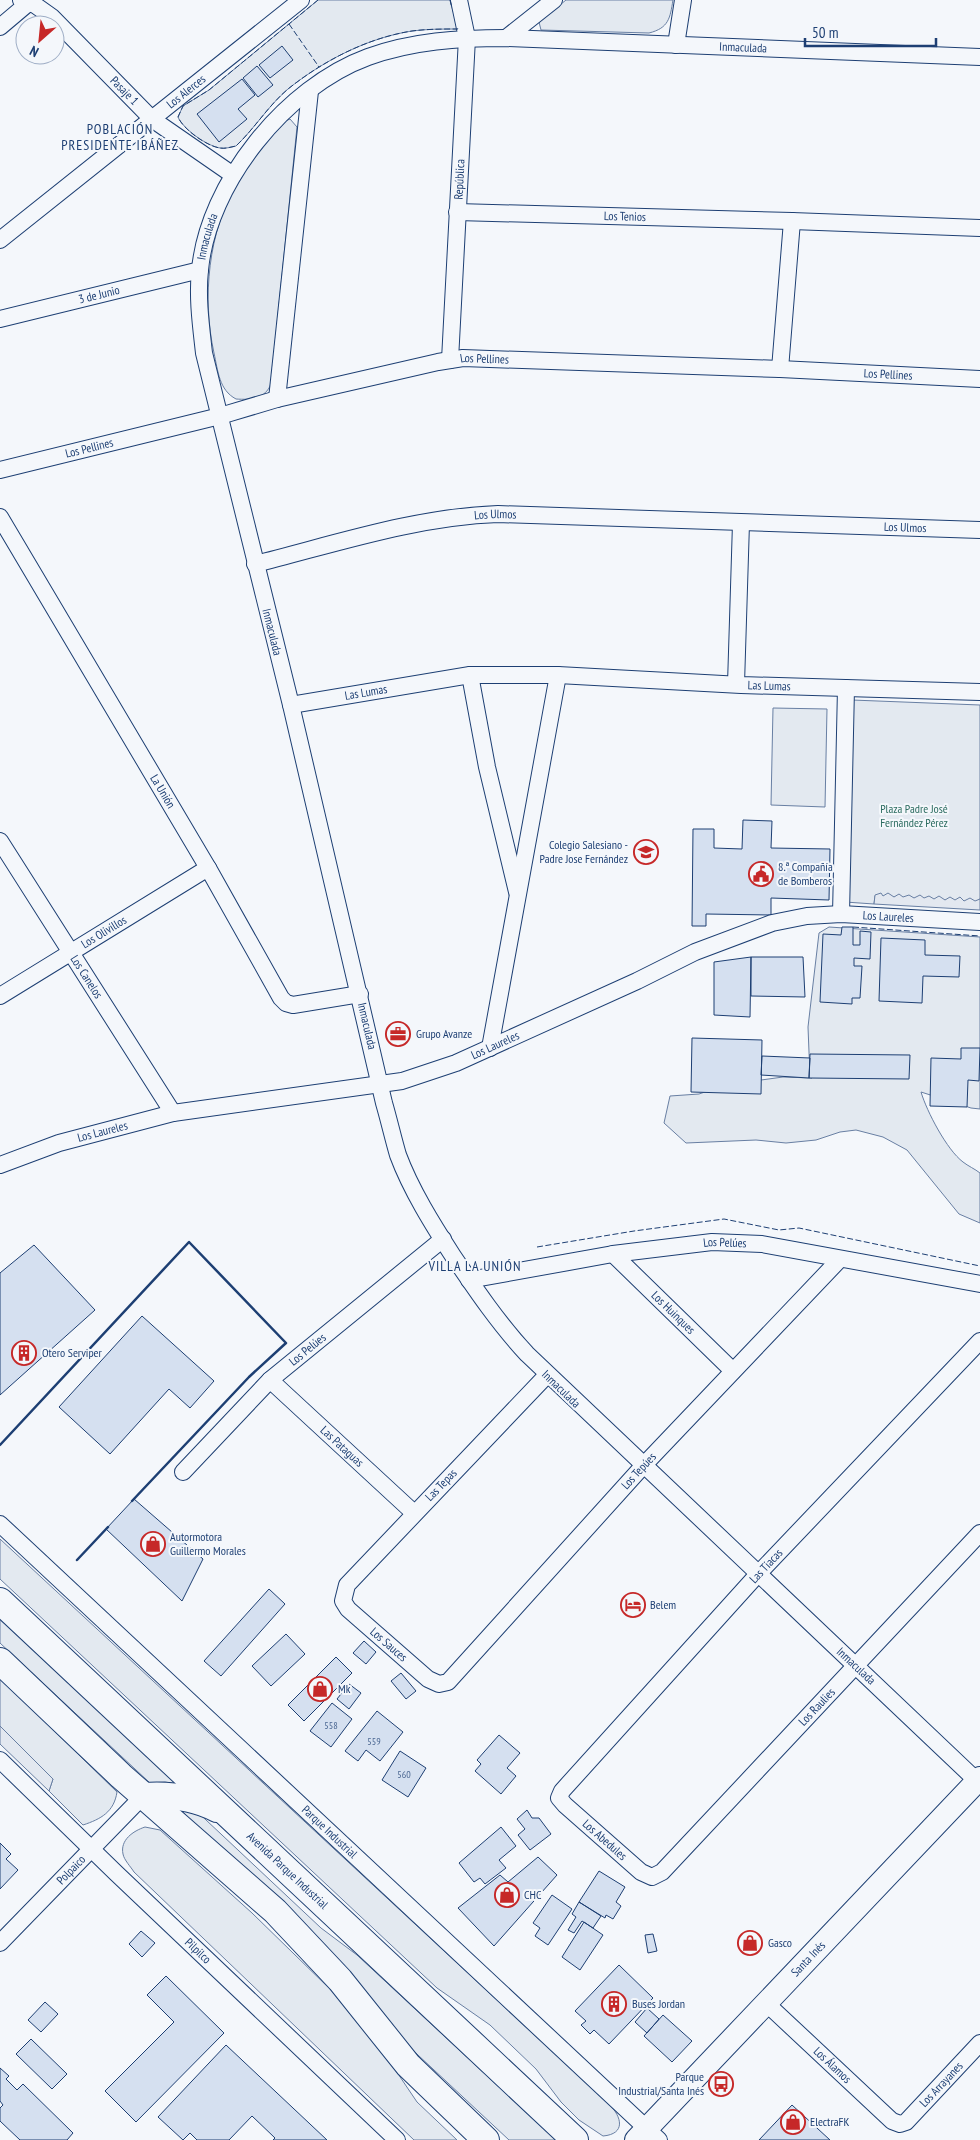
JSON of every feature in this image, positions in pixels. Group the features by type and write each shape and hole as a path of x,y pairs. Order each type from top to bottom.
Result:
{"highway":[{"name":"Avenida Parque Industrial","path":"0,1601 575,2140"},
{"path":"0,1661 144,1796 276,1911 334,1973 421,2079 486,2140"},
{"path":"144,1796 160,1795 193,1799 217,1809 238,1823"}],"main road":[{"name":"Santa Inés","path":"648,2136 766,2003 979,1779"}],"street":[{"name":"Los Alerces","path":"0,240 301,0"},
{"name":"República","path":"450,360 467,38 458,0"},
{"path":"506,38 554,0"},
{"path":"676,45 683,0"},
{"name":"Pasaje 1","path":"27,1 52,17 152,119 234,175"},
{"path":"0,27 27,1"},
{"name":"Inmaculada","path":"979,1779 547,1375 505,1330 469,1280 442,1239 415,1190 399,1156 380,1084 291,705 204,353 200,314 200,270 208,234 219,204 234,175 263,133 291,105 310,91 348,66 381,53 423,43 467,38 506,38 980,58"},
{"path":"277,399 310,91"},
{"name":"Los Tenios","path":"457,212 980,228"},
{"path":"780,369 792,221"},
{"name":"3 de Junio","path":"0,319 200,270"},
{"name":"Los Pellines","path":"0,470 220,416 277,399 450,360 477,358 780,369 980,379"},
{"name":"Los Ulmos","path":"255,564 432,520 464,515 498,514 980,530"},
{"name":"La Unión","path":"0,517 208,868 282,998 286,1003 293,1004 360,994"},
{"path":"736,684 741,523"},
{"path":"470,675 487,767 518,899"},
{"name":"Las Lumas","path":"291,705 470,675 558,675 736,684 980,692"},
{"path":"490,1048 558,675"},
{"path":"841,914 846,688"},
{"name":"Los Canelos","path":"0,842 173,1113"},
{"name":"Los Olivillos","path":"0,996 208,868"},
{"name":"Los Laureles","path":"0,1165 59,1143 173,1113 402,1081 456,1063 637,982 696,952 747,932 794,918 841,914 980,922"},
{"name":"Los Pelúes","path":"183,1472 270,1380 442,1239"},
{"name":"Los Pelúes","path":"469,1280 613,1254 712,1242 736,1242 762,1244 980,1284"},
{"name":"Los Huinques","path":"613,1254 733,1371"},
{"name":"Los Tepúes","path":"439,1684 448,1682 643,1466 840,1259"},
{"name":"Las Tiacas","path":"559,1798 562,1791 758,1574 980,1341"},
{"name":"Las Tepas","path":"343,1601 347,1585 547,1375"},
{"name":"Las Pataguas","path":"270,1380 414,1513"},
{"name":"Parque Industrial","path":"0,1524 648,2136"},
{"name":"Los Raulies","path":"652,1877 662,1872 980,1533"},
{"name":"Los Sauces","path":"343,1601 348,1609 428,1679 439,1684"},
{"name":"Pilpilco","path":"0,1760 398,2140"},
{"name":"Polpaico","path":"0,1943 144,1796"},
{"name":"Los Abedules","path":"559,1798 641,1872 652,1877"},
{"name":"Los Álamos","path":"766,2003 892,2121 900,2124"},
{"name":"Los Arrayanes","path":"900,2124 906,2122 980,2043"}],"green space":[{"path":"318,0 450,0 458,29 423,30 395,34 346,52 316,69 288,89 236,146 215,147 185,127 178,117 183,106 209,90"},
{"path":"566,0 673,0 671,12 665,25 649,33 541,30 539,22"},
{"path":"290,119 297,127 271,384 265,393 257,398 236,399 226,391 220,379 210,332 208,288 214,244 219,222 237,183 253,159 283,122"},
{"name":"Plaza Padre José Fernández Pérez","path":"852,700 980,705 980,899 975,902 875,896 874,904 845,902"},
{"path":"773,708 827,709 825,807 771,805"},
{"path":"829,927 980,937 980,1109 971,1108 921,1092 944,1140 963,1162 980,1173 980,1223 959,1214 907,1150 883,1137 856,1130 840,1132 816,1140 786,1143 756,1140 686,1143 664,1123 670,1096 699,1094 725,1085 783,1077 812,1078 810,1077 808,1027 819,933"},
{"path":"0,1539 609,2104 619,2119 620,2124 615,2132 603,2136 579,2120 561,2102 536,2069 490,2025 437,1988 0,1579"},
{"path":"0,1616 182,1785 165,1782 150,1783 0,1643"},
{"path":"0,1678 117,1792 113,1805 106,1814 83,1825 49,1791 53,1779 0,1726"},
{"path":"173,1803 189,1804 321,1928 357,1955 556,2140 509,2140 403,2041 307,1930"},
{"path":"145,1827 160,1830 252,1913 334,1993 392,2065 417,2102 457,2140 414,2140 134,1872 124,1856 123,1844 128,1837"}],"shaded area":[{"path":"881,893 883,896 888,893 894,897 899,894 903,897 909,895 914,898 920,895 924,898 929,896 934,899 939,896 945,900 950,897 955,900 960,897 964,901 970,898 975,901 980,899 980,910 874,904 875,895"},
{"path":"0,1726 53,1779 49,1791 0,1744"}],"building":[{"path":"282,46 293,60 270,78 259,65"},
{"path":"257,66 273,85 258,97 243,78"},
{"path":"242,79 255,95 238,109 247,119 219,142 197,114"},
{"name":"8.ª Compañía de Bomberos","path":"743,820 772,821 771,848 830,849 829,900 771,898 771,915 706,914 706,926 692,926 693,829 714,829 714,848 742,849"},
{"path":"842,927 853,927 853,945 860,945 860,931 871,932 870,959 854,958 854,966 862,966 860,998 852,998 852,1004 820,1002 823,934 841,935"},
{"path":"881,938 925,940 925,955 960,956 959,977 923,976 922,1003 879,1001"},
{"path":"751,957 750,1017 714,1015 714,962"},
{"path":"751,957 803,957 805,997 751,996"},
{"path":"692,1038 762,1040 761,1094 691,1092"},
{"path":"961,1048 980,1048 979,1081 968,1080 967,1107 930,1106 931,1058 961,1059"},
{"path":"810,1054 910,1055 909,1079 809,1078"},
{"path":"762,1056 810,1058 809,1078 761,1075"},
{"name":"Otero Serviper","path":"34,1245 95,1310 0,1395 0,1273"},
{"path":"142,1316 214,1381 190,1408 169,1389 110,1454 59,1407"},
{"name":"Autormotora Guillermo Morales","path":"134,1499 203,1559 182,1601 106,1529"},
{"path":"269,1589 285,1604 221,1676 204,1661"},
{"path":"286,1634 305,1654 271,1686 252,1666"},
{"path":"364,1641 376,1652 366,1664 353,1653"},
{"name":"Mk","path":"336,1657 352,1673 304,1721 288,1705"},
{"path":"401,1673 416,1691 406,1699 391,1681"},
{"path":"349,1684 361,1693 349,1709 337,1699"},
{"path":"332,1703 352,1719 331,1747 310,1731"},
{"path":"377,1711 403,1732 380,1761 366,1750 358,1761 345,1751"},
{"path":"499,1735 520,1753 507,1768 516,1776 501,1794 475,1771 481,1764 477,1760"},
{"path":"400,1751 426,1768 408,1797 382,1780"},
{"path":"527,1810 532,1818 539,1818 551,1834 530,1850 518,1835 525,1829 517,1819"},
{"path":"501,1827 516,1846 499,1860 506,1868 485,1884 480,1878 474,1882 459,1863"},
{"path":"0,1843 11,1854 6,1859 18,1870 0,1889"},
{"name":"CHC","path":"538,1857 557,1875 494,1946 458,1908 500,1875 508,1882"},
{"path":"599,1871 625,1887 616,1902 621,1906 613,1919 606,1915 605,1918 579,1902"},
{"path":"552,1895 572,1909 548,1945 535,1936 540,1928 533,1923"},
{"path":"579,1902 601,1916 593,1928 582,1921 574,1933 568,1930 576,1917 572,1914"},
{"path":"584,1922 603,1935 580,1970 562,1957"},
{"path":"141,1931 155,1943 142,1957 129,1944"},
{"path":"653,1934 657,1951 648,1953 645,1935"},
{"name":"Buses Jordan","path":"619,1965 653,1998 609,2044 594,2030 590,2034 581,2025 586,2021 575,2011"},
{"path":"166,1976 224,2033 136,2122 105,2091 174,2022 147,1995"},
{"path":"45,2002 58,2014 41,2032 28,2020"},
{"path":"647,2008 659,2019 647,2033 635,2022"},
{"path":"663,2015 692,2041 672,2062 644,2036"},
{"path":"31,2039 67,2074 52,2089 16,2054"},
{"path":"226,2045 327,2140 273,2140 275,2138 252,2116 229,2140 197,2140 190,2133 183,2140 158,2117"},
{"path":"0,2068 9,2076 6,2079 17,2090 23,2084 73,2133 67,2140 20,2140 0,2121 0,2108 3,2105 0,2101"},
{"name":"ElectraFK","path":"792,2105 830,2140 759,2140"}],"fence":[{"path":"318,0 209,90 183,106 178,117 185,127 214,147 236,146 288,89 331,60 362,45 395,34 423,30 458,29 457,27"},
{"path":"450,0 452,8"},
{"path":"289,24 319,67"},
{"path":"853,927 980,936"},
{"path":"537,1247 724,1219 779,1230 799,1228 980,1266"}],"wall":[{"path":"0,1445 189,1242 286,1343 249,1377 132,1501"},
{"path":"77,1560 108,1527"}],"place":[{"name":"Colegio Salesiano - Padre Jose Fernández","path":"646,852"},
{"name":"8.ª Compañía de Bomberos","path":"761,874"},
{"name":"Grupo Avanze","path":"398,1034"},
{"name":"Otero Serviper","path":"24,1353"},
{"name":"Autormotora Guillermo Morales","path":"153,1544"},
{"name":"Belem","path":"633,1605"},
{"name":"Mk","path":"320,1689"},
{"name":"CHC","path":"507,1895"},
{"name":"Gasco","path":"750,1943"},
{"name":"Buses Jordan","path":"614,2004"},
{"name":"Parque Industrial/Santa Inés","path":"721,2084"},
{"name":"ElectraFK","path":"793,2122"}],"district":[{"name":"POBLACIÓN PRESIDENTE IBÁÑEZ","path":"120,138"},
{"name":"VILLA LA UNIÓN","path":"475,1266"}]}
